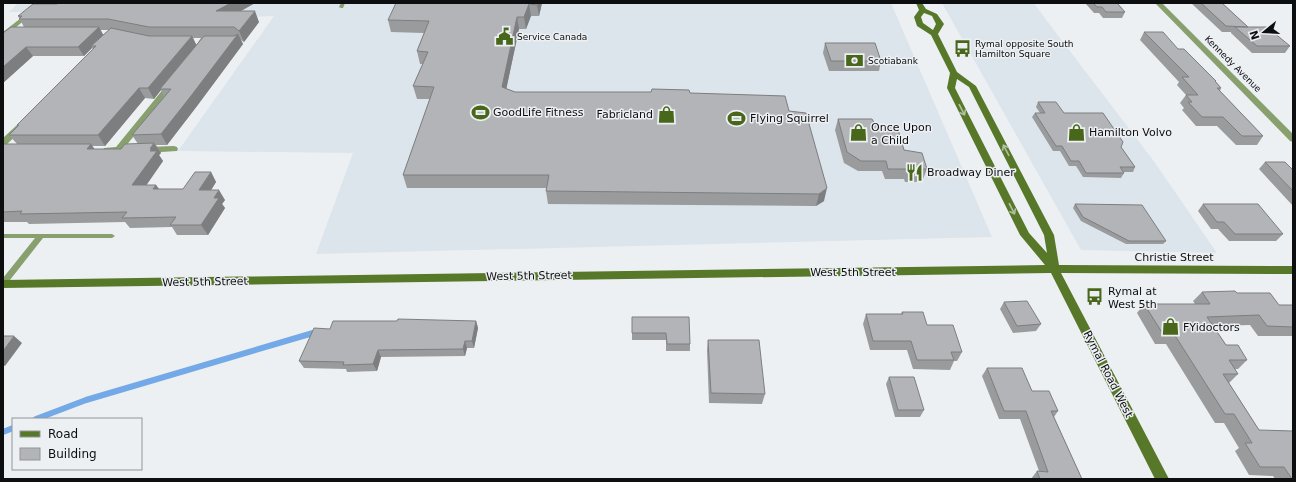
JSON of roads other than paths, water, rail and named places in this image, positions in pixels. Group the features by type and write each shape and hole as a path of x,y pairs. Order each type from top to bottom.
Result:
{"street":[{"path":"919,3 923,10 935,15 940,24 934,34"},
{"name":"Kennedy Avenue","path":"1158,3 1293,139"},
{"name":"Rymal Road West","path":"923,10 917,17 920,24 934,34 954,73 972,86 1024,184 1049,235 1054,269"},
{"path":"5,35 30,13"},
{"path":"5,35 22,33"},
{"name":"Rymal Road West","path":"954,73 951,88 1025,235 1054,269 1162,479"},
{"path":"118,150 177,78"},
{"path":"3,143 27,119"},
{"path":"95,150 174,149"},
{"name":"Christie Street","path":"1054,269 1293,270"},
{"name":"West 5th Street","path":"3,283 324,280 1054,269"}],"lane":[{"path":"3,236 112,236"},
{"path":"3,283 41,236"}],"waterway":[{"path":"39,418 86,400 313,333"},
{"path":"3,432 12,428"}],"place":[{"name":"Service Canada","path":"504,37"},
{"name":"Rymal opposite South Hamilton Square","path":"962,49"},
{"name":"Scotiabank","path":"855,61"},
{"name":"GoodLife Fitness","path":"480,112"},
{"name":"Fabricland","path":"666,114"},
{"name":"Flying Squirrel","path":"737,118"},
{"name":"Hamilton Volvo","path":"1076,132"},
{"name":"Once Upon a Child","path":"858,133"},
{"name":"Broadway Diner","path":"914,172"},
{"name":"Rymal at West 5th","path":"1095,297"},
{"name":"FYidoctors","path":"1170,327"}]}
